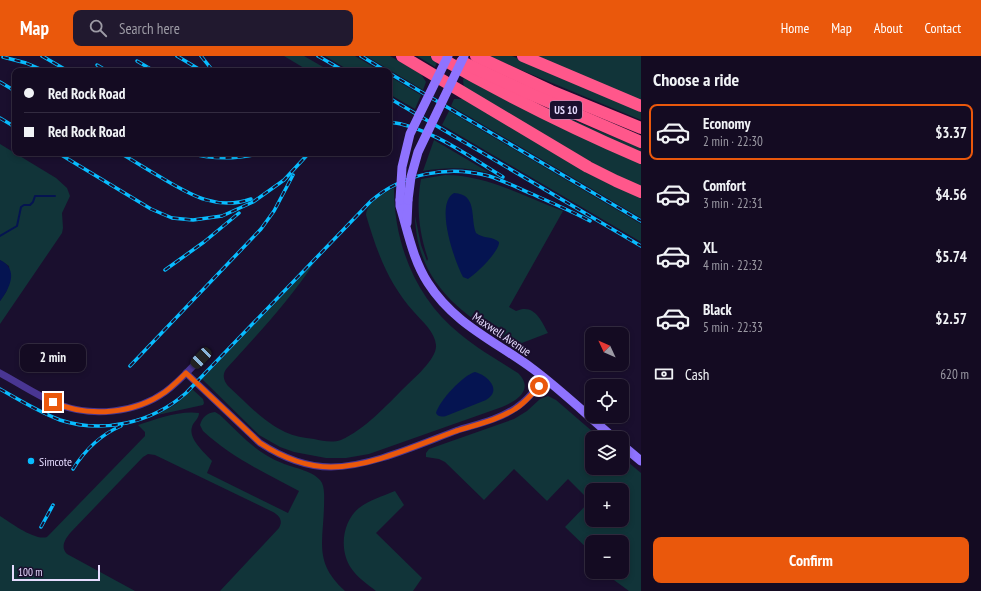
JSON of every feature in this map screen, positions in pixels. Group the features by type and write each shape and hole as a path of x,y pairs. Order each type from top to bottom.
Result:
{"highway":[{"path":"402,56 588,167 641,192"},
{"path":"437,56 511,98 598,140 641,158"},
{"name":"US 10","path":"449,56 533,95 641,142"},
{"name":"US 10","path":"476,56 641,128"},
{"path":"523,56 641,106"},
{"path":"531,56 553,68"}],"main road":[{"name":"Maxwell Avenue","path":"404,200 402,167 408,142 415,123 437,76 449,56"},
{"name":"Maxwell Avenue","path":"464,56 454,87 418,152 404,200 400,206 412,249 423,274 435,293 459,319 527,365 606,431"},
{"path":"629,451 641,461"}],"street":[{"path":"0,373 60,405 78,410 98,412 122,410 144,403 165,392 201,358"},
{"path":"186,373 260,443 292,459 319,466 330,467 351,465 374,460 502,415 522,404 544,379"}],"green space":[{"path":"284,56 304,56 325,68 304,68"},
{"path":"325,56 355,56 375,68 345,68"},
{"path":"366,56 390,56 421,74 426,82 423,90 392,72 392,68 386,68"},
{"path":"417,56 431,56 438,60 435,67"},
{"path":"489,56 512,56 641,110 641,120 521,70"},
{"path":"537,56 641,56 641,103"},
{"path":"465,76 641,161 641,189 633,186 464,89 463,80"},
{"path":"392,78 421,95 415,109 392,96"},
{"path":"454,99 464,99 641,197 641,218 451,106"},
{"path":"449,111 641,224 641,242 442,125"},
{"path":"554,112 641,148 641,154"},
{"path":"434,140 490,173 456,168 423,171"},
{"path":"0,144 12,151 12,156 20,156 56,178 67,188 70,196 62,213 62,233 0,324 0,301 6,292 10,280 9,266 0,260"},
{"path":"445,175 461,176 491,183 563,211 509,307 516,311 528,309 532,311 540,318 548,333 514,346 460,309 433,279 424,260 418,240 415,216 421,245 427,261 428,259 422,239 419,219 419,189 421,179"},
{"path":"394,188 398,230 403,250 410,269 420,287 431,304 460,334 481,350 518,373 523,379 525,385 524,390 522,394 513,402 502,407 369,454 346,458 326,458 294,452 280,447 259,435 202,379 314,263 284,304 224,372 224,379 228,386 269,423 295,436 328,441 341,440 350,436 375,417 419,374 433,356 436,345 435,340 428,327 405,301 390,278 374,242 366,215 369,206 373,202 381,195"},
{"path":"192,389 203,399 203,405 157,415 176,404"},
{"path":"548,396 556,400 592,431 585,431 585,475 629,475 629,463 641,473 641,591 629,591 613,579 629,579 629,535 585,535 585,546 565,527 585,506 585,527 629,527 629,483 585,483 585,496 568,479 547,501 514,469 484,500 445,462 439,459 426,457 426,453 429,449 514,419 527,411 540,399"},
{"path":"215,412 248,442 264,454 282,463 310,473 322,483 324,489 322,552 324,562 335,581 345,591 220,591 279,528 281,523 280,519 273,512 155,455 148,454 143,457 71,532 65,540 64,546 67,554 135,591 0,591 0,516 30,534 42,538 47,537 145,436 145,432 138,425 160,418 184,413 199,413 191,432 198,446 212,461 207,473 288,513 299,491 237,457 203,431 200,425 202,420 207,414"},
{"path":"395,491 404,505 376,533 422,578 413,591 376,591 359,577 351,568 345,553 344,536 349,521 359,508 372,500"}],"shaded area":[{"path":"454,193 462,194 470,202 476,233 499,242 496,251 492,256 468,279 463,277 459,270 448,234 446,209 448,199"},
{"path":"0,260 9,268 11,279 7,290 0,301"},
{"path":"475,372 484,376 491,383 493,392 491,396 486,400 446,416 442,417 438,415 436,413 438,408 446,396 464,378"}],"waterway":[{"path":"0,236 17,226 21,207 24,205 30,205 35,196 55,196"}],"railway":[{"path":"42,56 63,68"},
{"path":"177,56 197,68"},
{"path":"201,56 211,68"},
{"path":"318,56 339,68"},
{"path":"361,56 381,68"},
{"path":"3,57 38,68"},
{"path":"137,61 149,68"},
{"path":"97,65 102,68"},
{"path":"392,75 641,221"},
{"path":"0,82 12,89"},
{"path":"392,100 641,246"},
{"path":"0,118 12,125"},
{"path":"392,123 419,129 434,136 503,177"},
{"path":"63,156 151,209 172,218 193,220 222,216 253,202 284,180 306,156"},
{"path":"125,156 183,190 205,199 227,203 251,199"},
{"path":"204,156 217,158 248,156"},
{"path":"0,389 44,413 60,420 76,424 110,426 126,423 158,412 186,393 371,201 384,191 412,178 427,174 458,171 489,176 569,210 590,221"},
{"path":"130,366 261,229 274,211 293,175"},
{"path":"165,270 204,242 239,213"},
{"path":"73,469 94,444 106,434 121,426"},
{"path":"41,527 53,505"}],"place":[{"name":"Simcote","path":"31,461"}],"route":[{"path":"53,402 78,410 91,412 126,409 138,406 162,394 186,373 260,443 292,459 319,466 330,467 351,465 388,456 502,415 512,411 522,404 539,386"}]}
